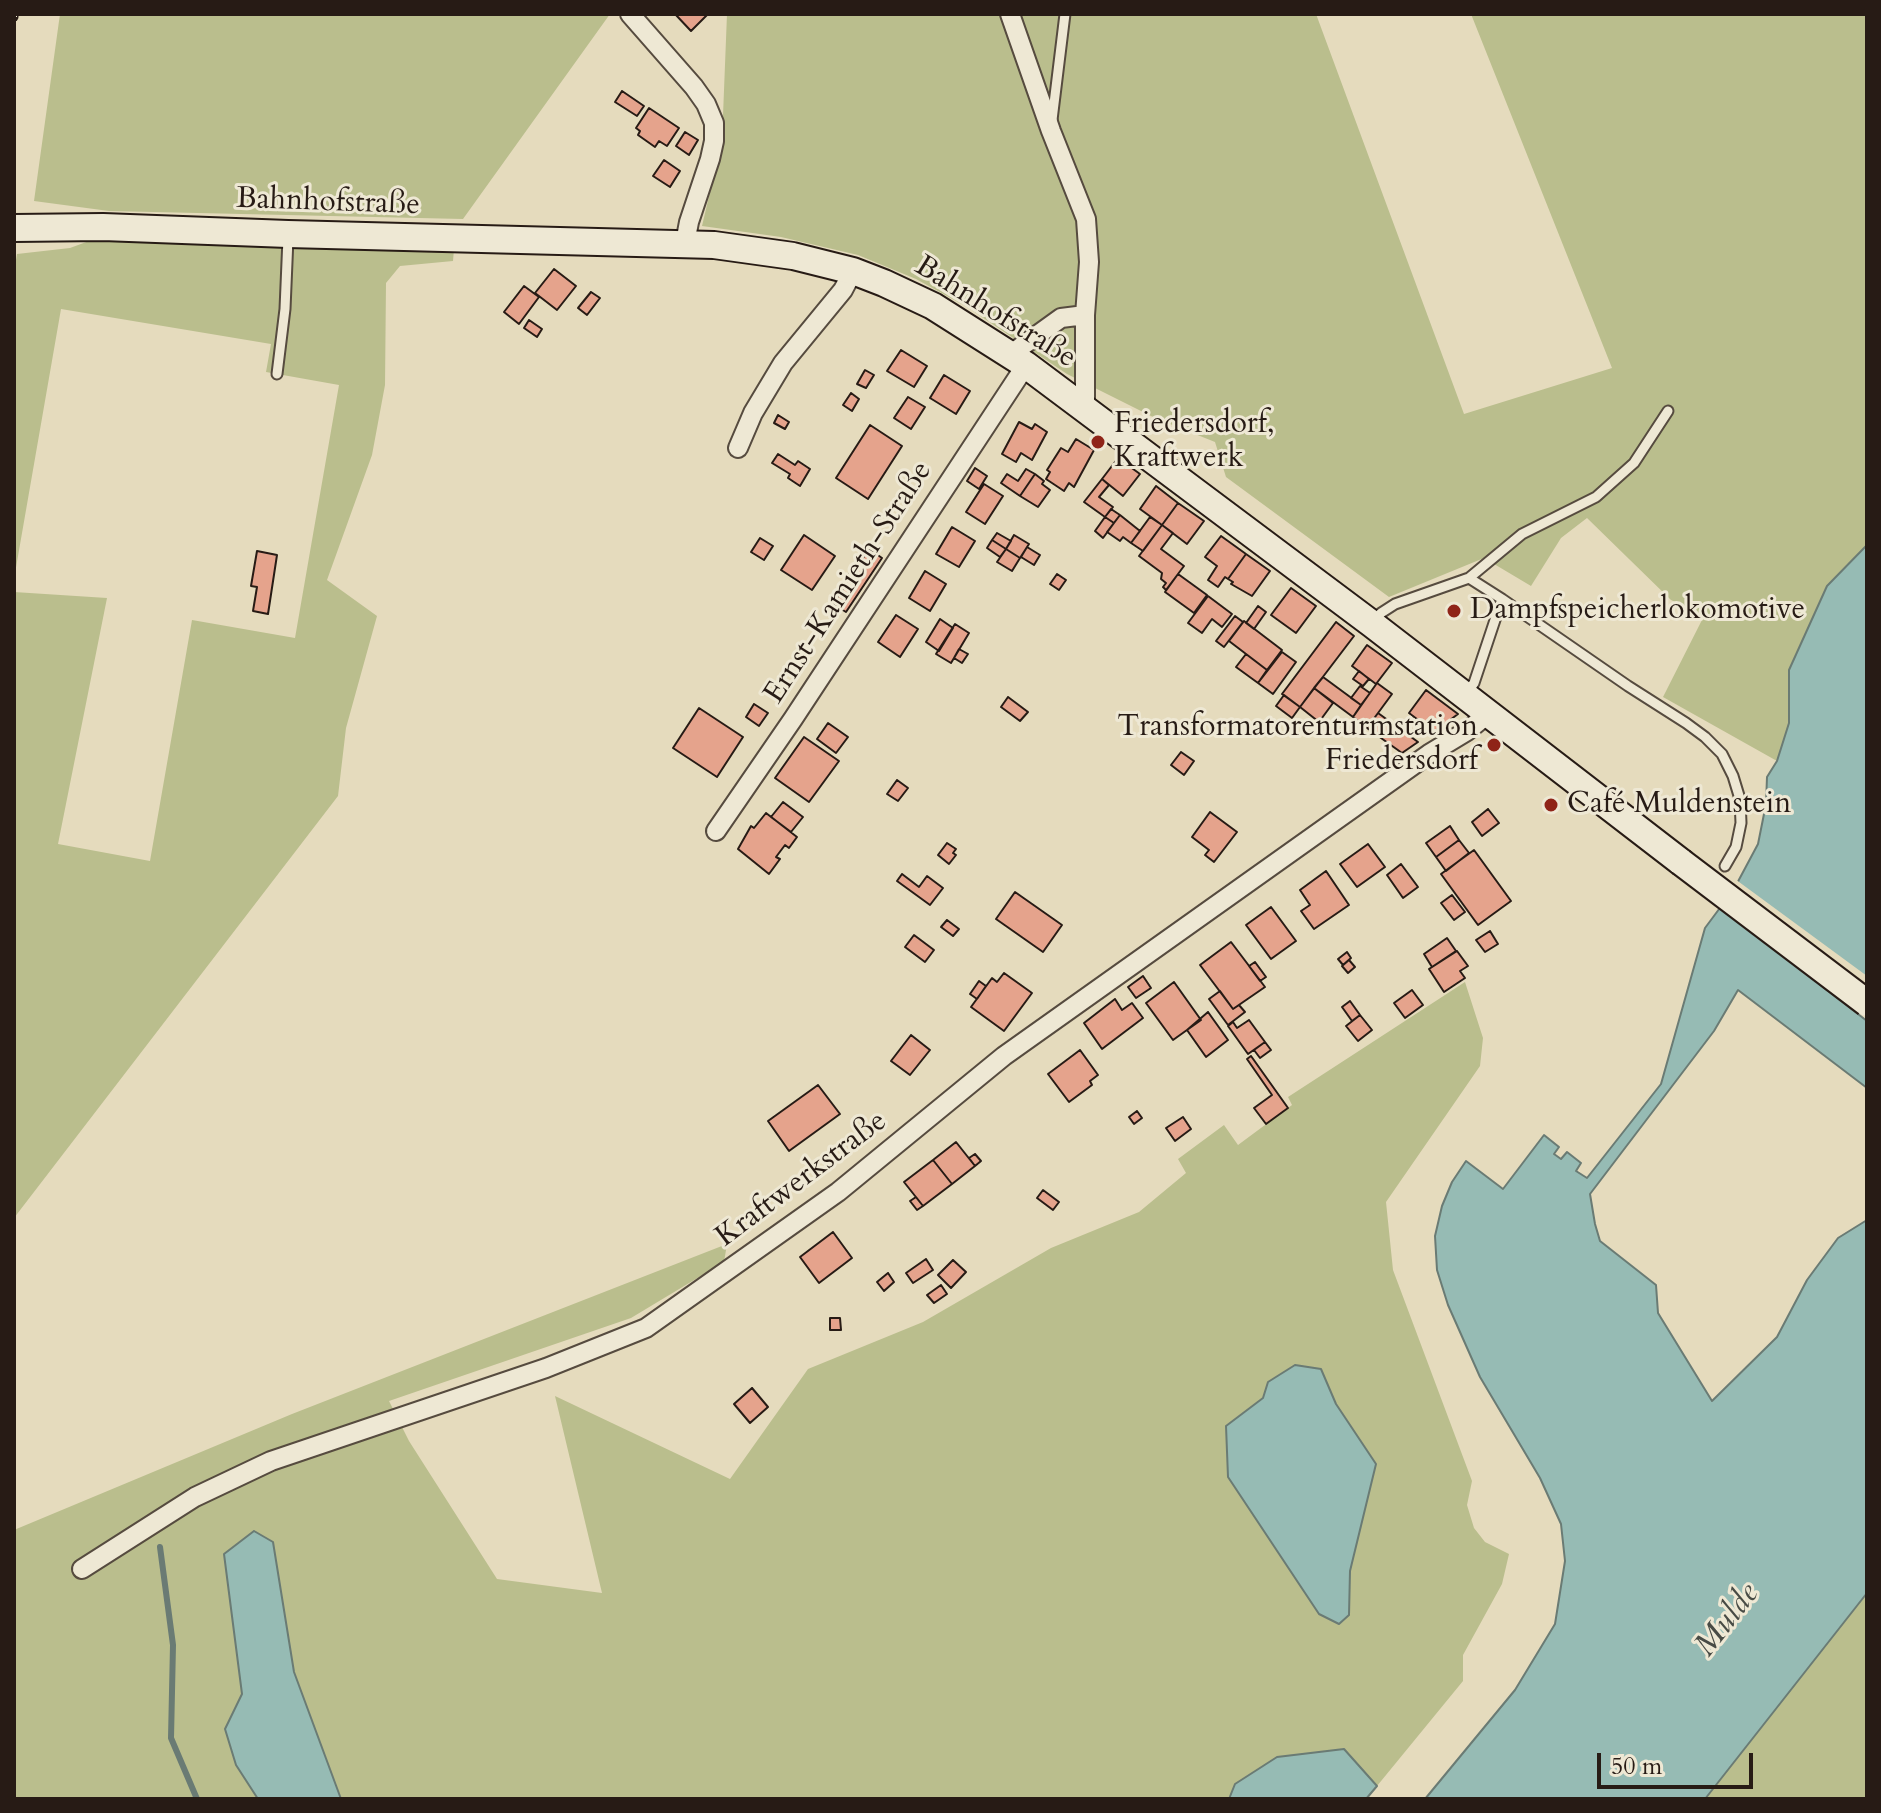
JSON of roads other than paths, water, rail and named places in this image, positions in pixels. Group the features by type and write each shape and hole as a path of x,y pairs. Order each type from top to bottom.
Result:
{"main road":[{"name":"Bahnhofstraße","path":"21,228 103,227 685,243 767,251 853,271 933,306 1018,360 1085,408 1867,1003"}],"street":[{"path":"630,14 694,87 714,123 710,159 685,243"},
{"path":"1010,14 1086,219 1089,262 1085,315 1085,408"},
{"path":"738,448 753,413 776,373 843,290 853,271"},
{"path":"1018,360 1061,318 1085,315"},
{"name":"Ernst-Kamieth-Straße","path":"716,831 793,719 1018,360"},
{"name":"Kraftwerkstraße","path":"82,1569 195,1497 271,1461 546,1368 646,1328 838,1192 1004,1056 1489,713"}],"lane":[{"path":"1051,131 1065,14"},
{"path":"277,374 285,309 288,234"},
{"path":"1372,624 1395,604 1469,578 1522,534 1596,497 1634,463 1668,411"},
{"path":"1469,578 1686,723 1722,754 1740,799 1741,823 1736,847 1725,866"},
{"path":"1465,695 1474,683 1502,599"}],"water":[{"name":"Mulde","path":"1867,545 1867,985 1780,921 1765,942 1867,1021 1867,1088 1738,990 1714,1031 1590,1194 1600,1241 1656,1285 1658,1313 1712,1401 1777,1337 1807,1280 1838,1238 1867,1220 1867,1593 1705,1799 1425,1799 1515,1690 1555,1624 1565,1561 1561,1524 1540,1478 1480,1377 1448,1305 1437,1270 1435,1236 1442,1206 1452,1182 1466,1161 1503,1189 1544,1135 1559,1147 1554,1154 1561,1159 1567,1152 1581,1163 1576,1171 1587,1178 1661,1084 1705,928 1734,889 1758,844 1766,804 1767,777 1777,761 1789,723 1789,670 1827,586"},
{"path":"1295,1365 1321,1369 1336,1404 1376,1464 1350,1571 1349,1615 1339,1624 1319,1614 1228,1477 1226,1426 1263,1398 1268,1382"},
{"path":"254,1531 273,1542 294,1672 341,1799 258,1799 236,1765 225,1729 242,1694 224,1554"},
{"path":"1344,1749 1377,1786 1366,1799 1229,1799 1235,1784 1277,1757"}],"waterway":[{"path":"160,1547 173,1645 171,1738 197,1799"}],"place":[{"name":"Friedersdorf, Kraftwerk","path":"1098,442"},
{"name":"Dampfspeicherlokomotive","path":"1454,611"},
{"name":"Transformatorenturmstation Friedersdorf","path":"1494,745"},
{"name":"Café Muldenstein","path":"1551,805"}]}
